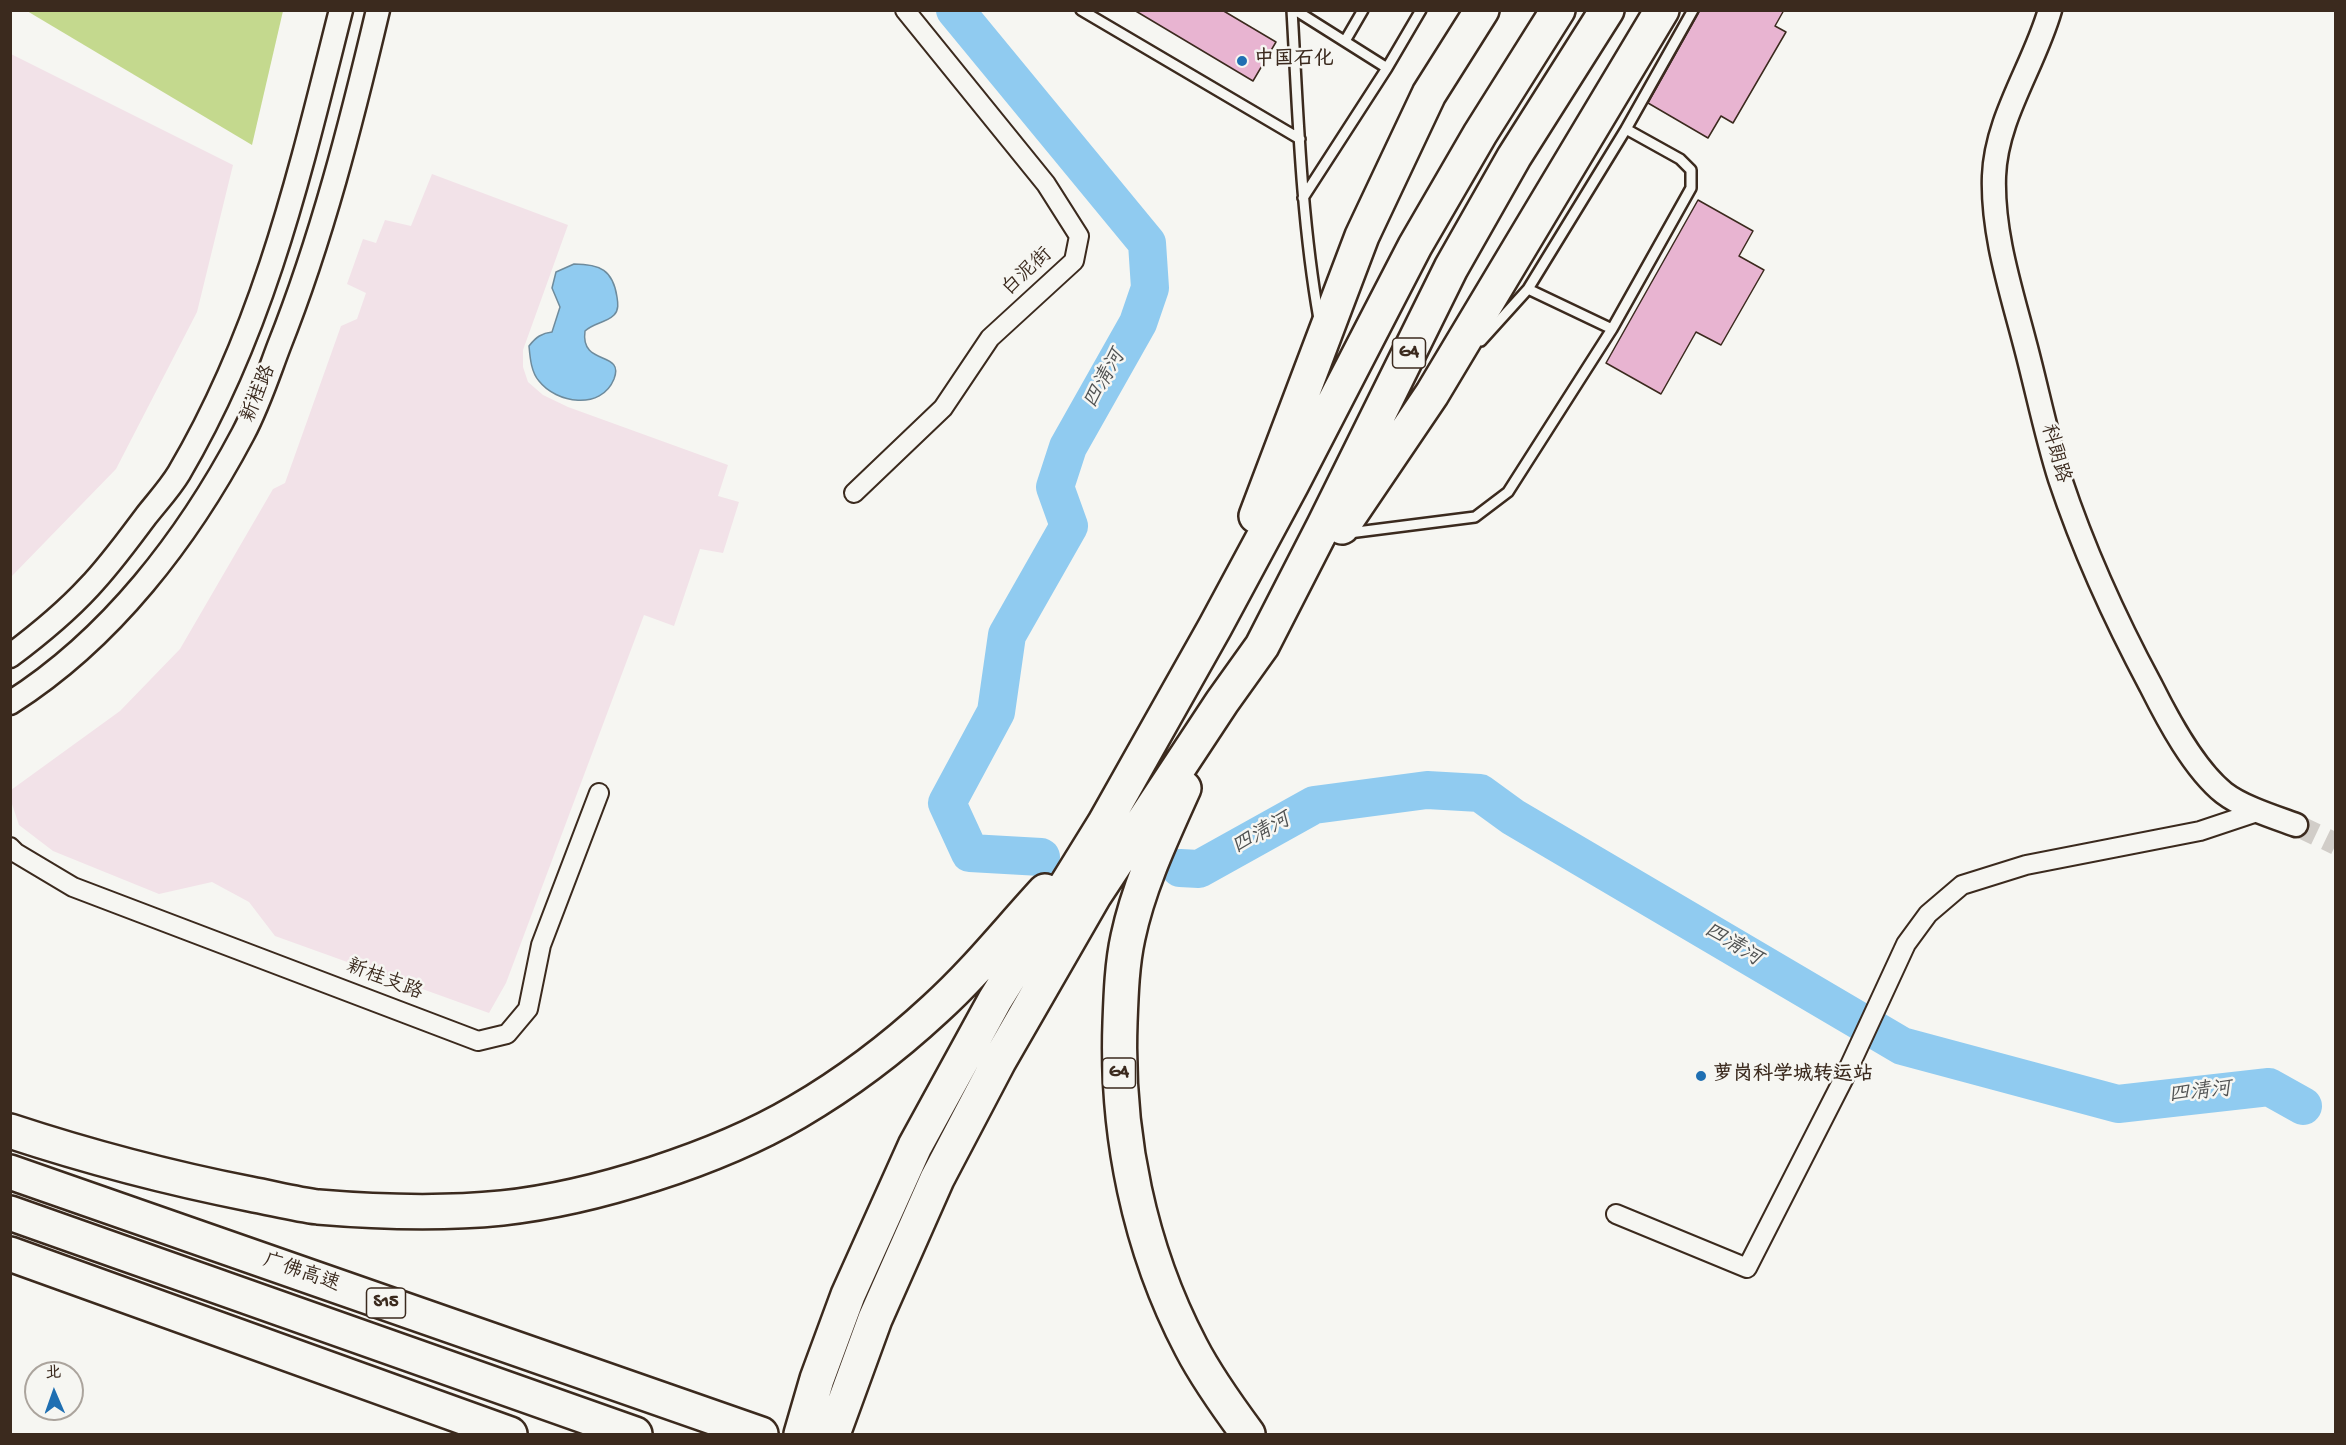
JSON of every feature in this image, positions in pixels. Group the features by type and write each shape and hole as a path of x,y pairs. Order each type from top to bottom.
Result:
{"highway":[{"path":"1215,627 1362,236 1429,94 1482,10"},
{"name":"G4","path":"801,1434 817,1378 848,1295 915,1146 995,1000 1104,825 1215,627 1415,246 1480,134 1558,10"},
{"name":"G4","path":"1248,1434 1225,1403 1191,1348 1150,1249 1132,1177 1121,1112 1119,1055 1121,997 1127,938 1144,879 1222,702 1262,646 1451,268 1514,157 1607,10"},
{"path":"1262,646 1432,394 1662,10"},
{"path":"833,1434 875,1319 937,1179 999,1061 1094,896 1222,702"},
{"path":"10,1131 55,1146 208,1186 316,1206 416,1212 491,1208 581,1194 657,1172 727,1146 796,1112 869,1063 936,1009 1104,825"},
{"name":"广佛高速","path":"10,1172 761,1434"},
{"name":"广佛高速","path":"10,1213 635,1434"},
{"path":"10,1254 510,1434"}],"street":[{"name":"新桂路","path":"10,656 49,626 90,587 178,475 207,422 232,371 279,247 341,10"},
{"name":"新桂路","path":"10,703 75,653 111,619 154,572 200,508 244,432 296,304 360,88 378,10"},
{"name":"白泥街","path":"854,493 943,408 990,338 1074,261 1079,236 1046,184 905,10"},
{"name":"科朗路","path":"2050,10 2004,126 1997,149 1994,177 1997,223 2006,270 2060,477 2094,570 2120,628 2163,710 2199,766 2224,793 2260,811 2296,825"},
{"name":"新桂支路","path":"10,847 16,853 73,887 478,1041 507,1034 528,1009 541,945 599,793"},
{"path":"1616,1214 1747,1269 1850,1066 1906,944 1928,914 1962,885 2026,865 2200,831 2260,811"}],"lane":[{"path":"1081,10 1300,139"},
{"path":"1293,10 1303,198 1311,276 1323,343"},
{"path":"1293,10 1388,68"},
{"path":"1345,41 1363,10"},
{"path":"1303,198 1388,68 1421,10"},
{"path":"1472,350 1528,289 1626,129 1693,10"},
{"path":"1337,534 1475,517 1508,492 1612,329 1692,188 1690,170 1680,159 1626,129"},
{"path":"1528,289 1612,329"},
{"path":"1432,394 1464,359"}],"shaded area":[{"path":"11,54 233,165 197,312 116,469 11,577"},
{"path":"432,174 568,225 523,350 523,367 528,382 543,395 568,407 728,465 718,496 739,502 723,553 700,549 674,626 644,615 506,983 489,1013 275,936 249,902 212,882 159,894 53,851 19,825 11,801 11,790 120,711 180,649 273,489 285,483 341,326 357,319 366,293 347,284 363,239 376,243 385,220 411,226"}],"green space":[{"path":"27,11 283,11 252,145"}],"water":[{"path":"574,264 591,265 604,270 612,280 618,302 614,315 585,331 585,342 589,350 613,364 616,370 614,379 608,389 599,396 578,400 556,394 539,381 531,364 529,346 542,334 552,332 560,307 552,288 556,272"}],"building":[{"name":"中国石化","path":"1134,10 1222,10 1276,42 1253,81"},
{"path":"1700,10 1784,10 1775,26 1786,32 1733,123 1721,116 1708,138 1648,103"},
{"path":"1698,200 1753,231 1739,256 1764,270 1721,345 1696,332 1661,394 1606,363"}],"waterway":[{"name":"四清河","path":"955,10 1147,243 1150,288 1138,323 1068,447 1055,487 1069,526 1007,635 996,712 947,803 970,853 1041,857"},
{"name":"四清河","path":"1180,868 1199,869 1314,805 1427,790 1480,793 1513,817 1902,1046 2118,1104 2269,1087 2303,1106"}],"tunnel":[{"path":"2296,825 2336,844"}],"place":[{"name":"中国石化","path":"1242,61"},
{"name":"萝岗科学城转运站","path":"1701,1076"}]}
